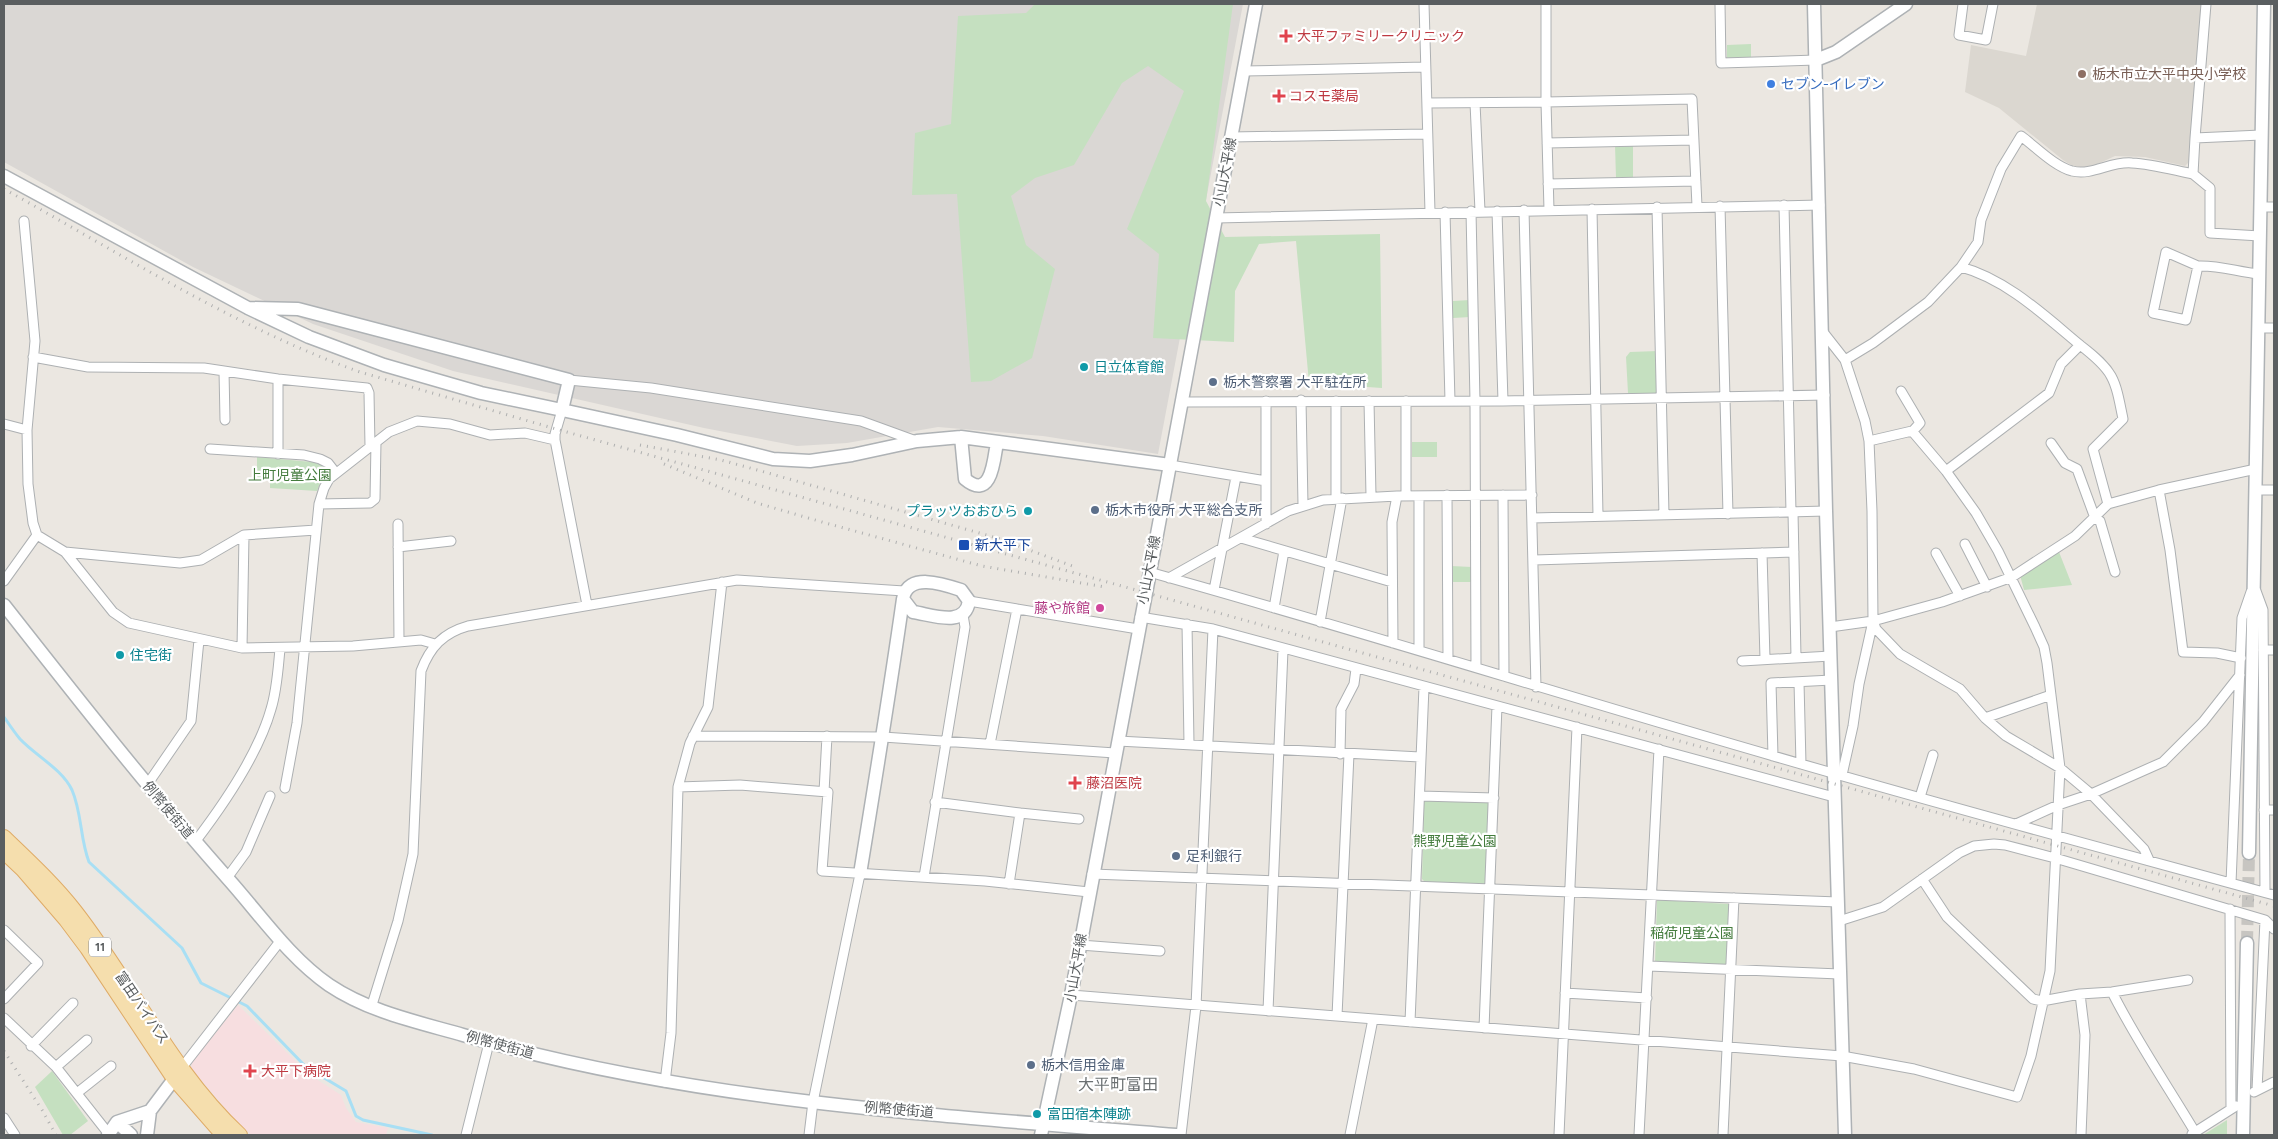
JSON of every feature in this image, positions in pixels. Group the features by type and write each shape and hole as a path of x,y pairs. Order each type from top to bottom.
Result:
{"main road":[{"name":"富田バイパス","path":"4,837 33,864 74,911 178,1074 199,1092 240,1135"},
{"name":"富田バイパス","path":"4,852 23,870 87,948 223,1135"}],"street":[{"name":"小山大平線","path":"1042,1130 1071,995 1092,874 1256,4"},
{"path":"1424,4 1430,212"},
{"path":"1546,4 1549,210"},
{"path":"1720,4 1721,63 1816,60 1836,52 1892,8 1906,4"},
{"path":"1814,4 1826,511 1832,680 1838,774"},
{"path":"1963,4 1959,35 1986,40 1993,4"},
{"path":"2193,174 2206,4"},
{"path":"2249,853 2264,4"},
{"path":"1244,70 1425,67"},
{"path":"1427,104 1692,99 1697,206"},
{"path":"1475,103 1476,667"},
{"path":"1231,137 1428,134"},
{"path":"2195,138 2261,135"},
{"path":"1845,360 1872,343 1928,302 1961,268 1978,242 1981,220 2001,170 2021,136 2071,171 2089,173 2110,164 2132,163 2193,174 2210,188 2210,234 2260,236"},
{"path":"1548,144 1694,140"},
{"path":"4,176 248,308 309,338 384,366 481,393 773,459 810,461 852,455 917,441 961,437 1170,465 1266,482"},
{"path":"1548,184 1696,181"},
{"path":"1784,205 1796,658"},
{"path":"1216,218 1697,206 1820,205"},
{"path":"1720,206 1728,514"},
{"path":"1657,207 1664,515"},
{"path":"2260,207 2274,207"},
{"path":"1592,209 1598,516"},
{"path":"1524,210 1536,687"},
{"path":"1498,211 1502,401"},
{"path":"1445,212 1450,401"},
{"path":"24,221 34,341 27,430 28,484 33,523 37,535 65,552 113,612 129,623 198,640 242,648 280,649 306,646 353,646 421,640 435,644"},
{"path":"2198,266 2186,320 2153,313 2166,252 2198,266 2216,265 2233,271 2259,274"},
{"path":"1961,268 1976,271 2026,301 2102,362 2117,384 2123,419 2093,449 2108,504"},
{"path":"248,308 298,309 569,380 651,388 861,421 917,441"},
{"path":"2258,328 2274,328"},
{"path":"1823,332 1845,360 1865,421 1869,441 1872,511 1873,621 1859,684 1853,726 1838,774 1834,797 1846,1135"},
{"path":"1946,471 2049,393 2061,364 2080,345"},
{"path":"33,357 88,367 204,368 278,379 367,388 373,444 375,499 370,503 319,504"},
{"path":"224,371 225,420"},
{"path":"278,379 278,454"},
{"path":"569,380 555,440 587,605"},
{"path":"1869,441 1912,432 1920,423 1901,391"},
{"path":"1182,402 1301,400 1502,401 1824,395"},
{"path":"1301,400 1303,505"},
{"path":"1369,400 1371,496"},
{"path":"1266,401 1266,524"},
{"path":"1320,622 1331,565 1339,498 1336,401"},
{"path":"1394,642 1392,522 1402,496 1406,401"},
{"path":"285,788 298,722 319,504 324,488 336,472 389,432 417,421 450,424 490,435 525,433 555,440"},
{"path":"4,424 27,430"},
{"path":"1071,995 1842,1056 1914,1069 2017,1097 2031,1056 2050,971 2060,768 2044,646 2012,577 1976,513 1946,471 1912,432"},
{"path":"961,437 965,479 971,484 980,485 987,481 992,473 997,442"},
{"path":"2051,443 2065,463 2077,469 2095,518 2100,521 2115,572"},
{"path":"210,449 320,459 328,463 336,472"},
{"path":"1830,627 1873,621 1960,596 2012,577 2068,542 2108,504 2159,490 2256,469"},
{"path":"1214,590 1236,477"},
{"path":"2159,490 2170,550 2183,652 2217,653 2241,658"},
{"path":"2255,490 2274,490"},
{"path":"1447,495 1448,658"},
{"path":"1504,495 1504,676"},
{"path":"1169,578 1303,505 1339,498 1371,496 1532,495"},
{"path":"1419,496 1419,650"},
{"path":"1532,518 1826,511"},
{"path":"398,524 399,642"},
{"path":"65,552 180,563 200,560 244,535 316,530"},
{"path":"4,581 37,535"},
{"path":"242,648 244,535"},
{"path":"1242,538 1392,582"},
{"path":"398,547 451,541"},
{"path":"1965,544 1987,587"},
{"path":"1274,608 1284,551"},
{"path":"1534,560 1794,552"},
{"path":"1762,553 1765,660"},
{"path":"1936,553 1960,596"},
{"path":"1149,572 1394,642 1536,687 1801,764 2270,894 2264,810 2263,610 2253,584"},
{"path":"371,1008 398,921 412,862 419,682 426,657 435,644 457,629 737,580 903,595"},
{"path":"809,1135 813,1102 860,874 883,737 903,595 908,585 919,581 961,590 969,601 968,610 963,615 953,618 913,612 900,620"},
{"path":"665,1082 671,1033 678,787 693,736 708,707 722,582"},
{"path":"2231,883 2242,618 2253,584"},
{"path":"903,595 913,612"},
{"path":"969,601 1016,609 1139,623 1188,624 1213,629 1283,650 1424,686 1834,797"},
{"name":"例幣使街道","path":"4,605 147,785 281,940 307,967 327,984 371,1008 489,1043 570,1064 665,1082 1042,1130 1176,1135"},
{"path":"990,744 1016,609"},
{"path":"924,877 944,741 965,627 963,615"},
{"path":"1873,621 1876,629 1900,654 1960,689 1985,718 2006,736 2060,768 2091,794 2144,849 2149,860"},
{"path":"1188,624 1189,744"},
{"path":"1181,1135 1196,1006 1213,629"},
{"path":"147,785 191,721 198,640"},
{"path":"195,842 221,807 251,756 265,726 272,709 280,649"},
{"path":"1268,1011 1283,650"},
{"path":"2263,650 2274,650"},
{"path":"1742,661 1831,656"},
{"path":"1337,1016 1344,884 1345,754 1341,709 1354,684 1356,669"},
{"path":"2016,824 2058,805 2091,794 2163,762 2203,722 2240,675"},
{"path":"1774,756 1772,683 1832,680"},
{"path":"1799,682 1801,764"},
{"path":"1410,1022 1424,686"},
{"path":"1985,718 2051,695"},
{"path":"1484,1028 1497,706"},
{"path":"1559,1135 1577,727"},
{"path":"693,736 883,737 990,744 1116,747 1189,744 1420,757"},
{"path":"824,792 826,736"},
{"path":"1639,1135 1659,749"},
{"path":"1920,797 1933,755"},
{"path":"678,787 740,785 828,792 822,871 924,877 1089,892"},
{"path":"227,878 246,852 270,796"},
{"path":"1420,796 1494,798"},
{"path":"935,802 1079,819"},
{"path":"2264,810 2274,810"},
{"path":"1008,884 1020,813"},
{"path":"1839,921 1883,907 1958,853 1985,844 2005,845 2055,858 2230,909 2265,920 2274,929"},
{"path":"1092,874 1838,902"},
{"path":"1922,879 1946,917 2033,999 2042,1001 2080,994 2112,992 2188,980"},
{"path":"1723,1135 1734,898"},
{"path":"2230,909 2231,1109"},
{"path":"2257,1090 2265,920"},
{"path":"4,930 38,963 4,999"},
{"path":"147,1135 150,1111 281,940"},
{"path":"2244,1135 2247,943"},
{"path":"1080,944 1160,951"},
{"path":"1649,966 1840,974"},
{"path":"2112,992 2193,1134 2257,1090 2274,1082"},
{"path":"1566,994 1647,998"},
{"path":"2080,994 2085,1035 2081,1135"},
{"path":"32,1046 73,1004"},
{"path":"4,1018 56,1067 108,1134 117,1122 150,1111"},
{"path":"1350,1135 1373,1020"},
{"path":"56,1067 87,1040"},
{"path":"466,1135 489,1043"},
{"path":"77,1093 111,1066"},
{"path":"4,1118 15,1135"},
{"path":"117,1122 131,1135"}],"shaded area":[{"path":"4,4 1243,4 1158,454 1043,436 938,427 847,443 797,446 704,428 453,371 313,324 193,267 4,162"},
{"name":"栃木市立大平中央小学校","path":"2037,4 2201,4 2189,162 2185,166 2145,157 2115,156 2089,168 2074,167 1999,108 1965,92 1971,45 2026,56"},
{"name":"大平下病院","path":"238,1005 310,1075 341,1095 346,1108 356,1122 388,1128 386,1135 251,1135 234,1119 191,1068 192,1062"}],"green space":[{"path":"1035,4 1233,4 1206,201 1225,237 1380,234 1382,388 1309,383 1296,241 1259,244 1235,291 1234,342 1153,338 1159,254 1127,229 1184,91 1148,66 1122,83 1074,165 1035,178 1011,196 1026,245 1055,269 1032,358 991,381 971,382 957,194 912,195 915,133 951,124 958,16 1026,13"},
{"path":"1751,44 1751,57 1727,58 1727,45"},
{"path":"1615,145 1633,145 1633,178 1616,178"},
{"path":"1470,300 1470,317 1453,318 1453,301"},
{"path":"1658,351 1659,390 1656,393 1628,393 1626,357 1630,352"},
{"path":"1412,442 1437,442 1437,457 1412,457"},
{"name":"上町児童公園","path":"257,457 312,462 323,465 325,471 317,491 270,488 270,479 257,479"},
{"path":"2059,552 2072,585 2024,590 2020,575"},
{"path":"1451,566 1472,567 1472,582 1451,582"},
{"name":"熊野児童公園","path":"1424,799 1489,802 1486,884 1426,883 1422,879"},
{"name":"稲荷児童公園","path":"1657,900 1729,904 1726,966 1655,963"},
{"path":"52,1071 88,1121 70,1135 63,1135 35,1087"},
{"path":"2227,1120 2227,1135 2203,1135"}],"waterway":[{"path":"4,717 20,739 68,782 78,808 89,862 182,948 201,983 247,1006 306,1067 346,1091 356,1116 363,1120 432,1135"}],"tunnel":[{"path":"2247,943 2249,853"}],"railway":[{"path":"4,189 178,288 313,354 360,372 556,429 2274,906"},
{"path":"640,445 721,460 768,473 997,538 1075,567"},
{"path":"664,464 757,503 822,522 982,566 1105,587"},
{"path":"4,1051 56,1135"}],"place":[{"name":"大平ファミリークリニック","path":"1286,36"},
{"name":"栃木市立大平中央小学校","path":"2082,74"},
{"name":"セブン-イレブン","path":"1771,84"},
{"name":"コスモ薬局","path":"1279,96"},
{"name":"日立体育館","path":"1084,367"},
{"name":"栃木警察署 大平駐在所","path":"1213,382"},
{"name":"栃木市役所 大平総合支所","path":"1095,510"},
{"name":"プラッツおおひら","path":"1028,511"},
{"name":"新大平下","path":"964,545"},
{"name":"藤や旅館","path":"1100,608"},
{"name":"住宅街","path":"120,655"},
{"name":"藤沼医院","path":"1075,783"},
{"name":"足利銀行","path":"1176,856"},
{"name":"栃木信用金庫","path":"1031,1065"},
{"name":"大平下病院","path":"250,1071"},
{"name":"富田宿本陣跡","path":"1037,1114"}],"district":[{"name":"大平町富田","path":"1118,1084"}]}
